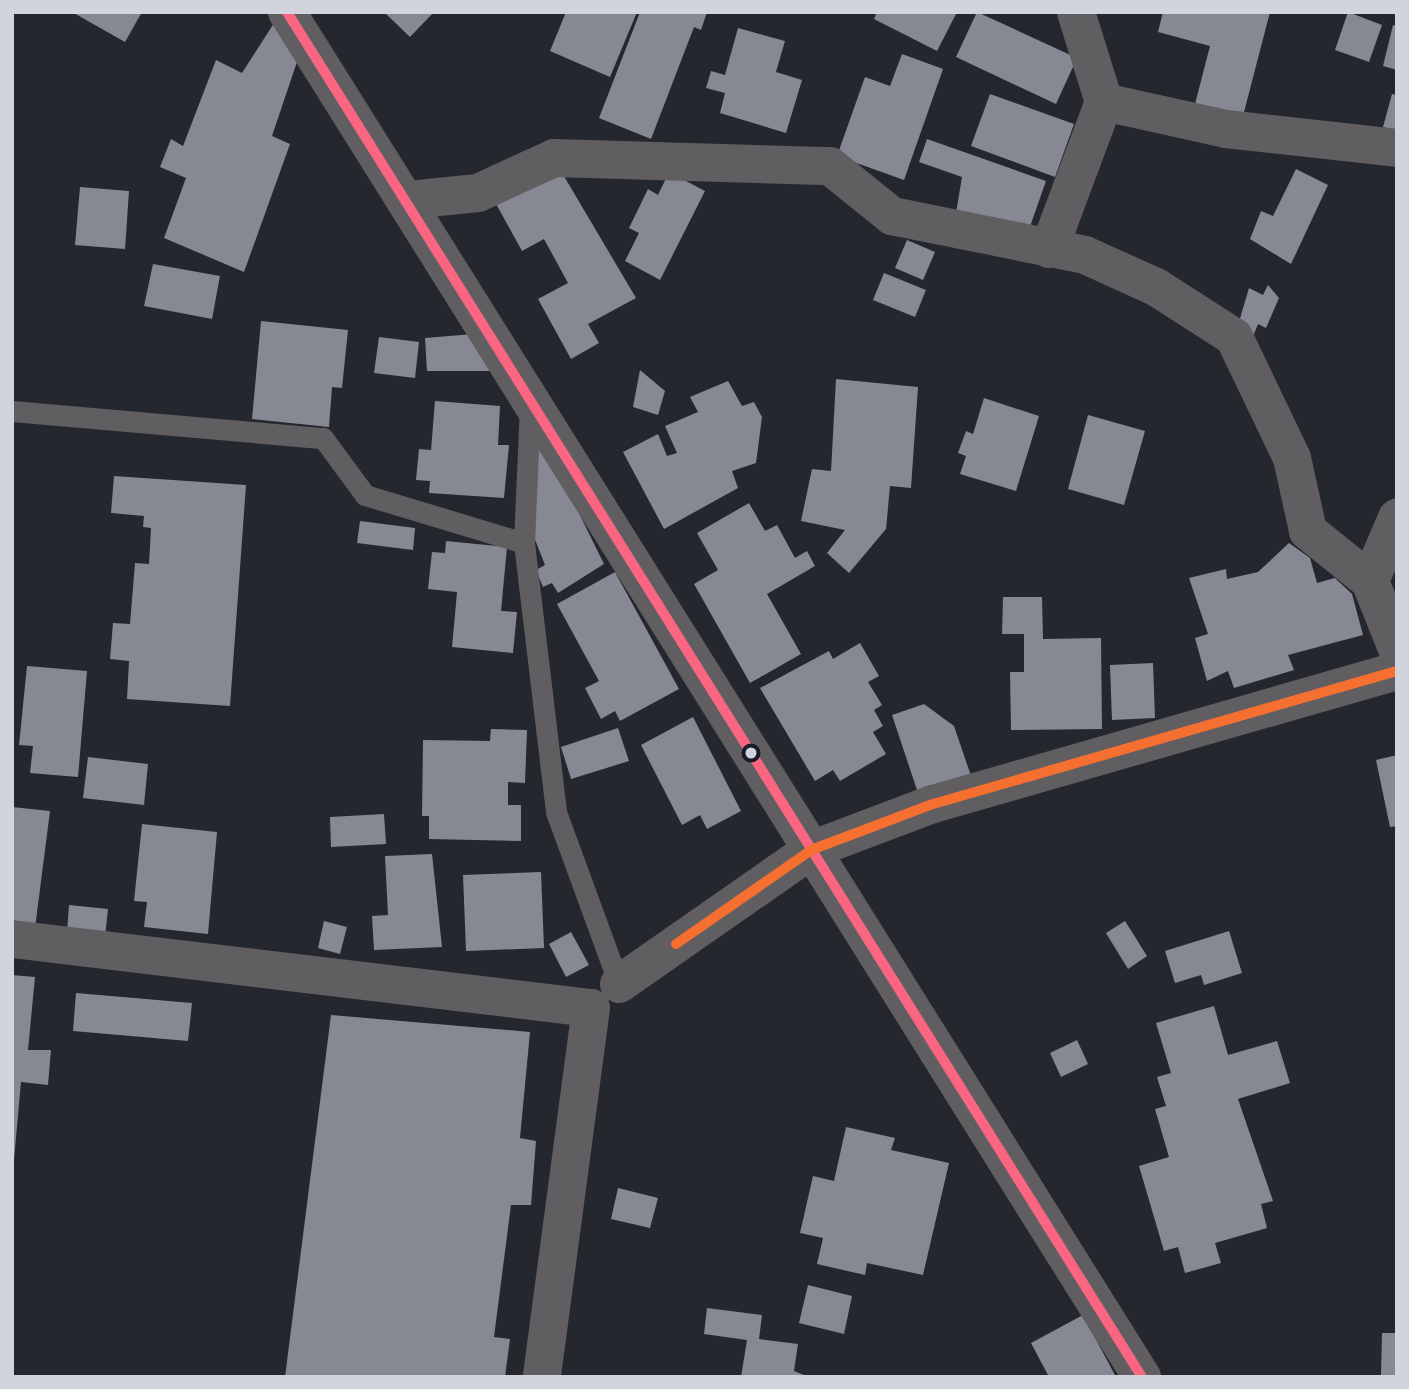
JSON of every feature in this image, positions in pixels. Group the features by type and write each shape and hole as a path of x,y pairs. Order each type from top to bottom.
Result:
{"street":[{"path":"287,12 409,200 811,850 1142,1377"},
{"path":"1049,249 1104,102 1076,12"},
{"path":"1104,102 1226,129 1397,148"},
{"path":"409,200 478,193 554,158 830,166 892,216 1085,255 1156,286 1234,337 1292,458 1308,531 1370,581 1397,649"},
{"path":"1370,581 1397,518"},
{"path":"542,1377 591,1008 619,984 811,850 933,804 1397,671"},
{"path":"12,939 591,1008"}],"lane":[{"path":"533,401 526,409 524,543 556,812 619,984"},
{"path":"12,411 323,438 365,495 524,543"}],"building":[{"path":"72,12 142,12 125,42"},
{"path":"384,12 434,12 410,37"},
{"path":"566,12 637,12 610,77 550,51"},
{"path":"640,12 707,12 701,30 694,27 651,139 599,118"},
{"path":"877,12 957,12 937,51 874,19"},
{"path":"977,12 1077,58 1056,104 956,57"},
{"path":"1163,12 1270,12 1243,116 1195,104 1210,46 1158,32"},
{"path":"1348,12 1382,25 1369,62 1335,50"},
{"path":"276,20 302,47 272,136 290,144 244,272 164,238 186,178 160,167 171,139 183,146 216,60 242,73"},
{"path":"1393,25 1397,26 1397,70 1383,66"},
{"path":"738,28 785,41 776,72 802,80 786,133 720,113 725,93 706,88 711,71 725,75"},
{"path":"902,54 943,69 904,180 837,156 865,77 890,86"},
{"path":"990,94 1074,124 1055,177 971,146"},
{"path":"1392,94 1397,95 1397,131 1383,127"},
{"path":"927,139 1046,181 1026,238 956,213 962,177 919,162"},
{"path":"558,166 636,298 588,324 599,343 571,359 538,299 568,283 544,239 522,251 495,202"},
{"path":"1296,169 1328,185 1291,264 1250,239 1261,211 1273,216"},
{"path":"669,172 705,191 660,280 625,261 639,233 629,228 648,189 658,195"},
{"path":"80,187 129,191 125,249 75,245"},
{"path":"907,240 935,252 923,280 895,268"},
{"path":"153,264 220,276 212,319 144,306"},
{"path":"884,273 926,290 915,317 873,300"},
{"path":"1268,285 1279,298 1266,328 1258,324 1252,339 1236,332 1249,288 1263,295"},
{"path":"261,321 348,330 342,388 332,387 329,427 252,419"},
{"path":"486,333 500,371 427,371 425,338"},
{"path":"379,337 419,342 415,378 374,373"},
{"path":"640,370 665,391 658,415 633,407"},
{"path":"836,379 918,387 911,488 890,486 886,529 849,573 827,553 845,530 801,521 812,469 831,471"},
{"path":"728,381 742,406 754,402 762,417 756,463 732,471 738,488 664,529 623,452 658,434 667,456 677,453 665,426 698,412 690,397"},
{"path":"984,398 1039,416 1016,491 960,474 966,456 958,453 966,431 973,434"},
{"path":"435,401 500,406 498,445 509,445 504,498 429,493 430,481 416,480 419,449 431,450"},
{"path":"1088,415 1145,431 1124,505 1068,489"},
{"path":"537,428 604,564 558,593 552,583 543,587 536,570 545,565 532,532"},
{"path":"114,476 246,485 230,706 127,699 129,661 110,659 113,623 130,624 135,563 149,564 151,528 143,527 144,516 111,513"},
{"path":"749,503 765,531 777,525 795,558 807,551 815,566 767,594 801,654 750,683 694,584 718,570 697,533"},
{"path":"360,521 415,528 413,550 357,543"},
{"path":"446,541 507,547 501,611 517,612 513,653 452,647 457,592 428,589 432,552 445,553"},
{"path":"1289,543 1310,558 1317,583 1335,578 1352,594 1363,635 1288,655 1294,670 1234,688 1228,671 1207,681 1195,638 1208,634 1189,578 1226,569 1227,579 1258,572"},
{"path":"615,572 679,689 620,721 615,711 601,719 585,688 599,681 557,604"},
{"path":"1003,597 1042,597 1043,639 1101,638 1102,729 1011,730 1010,672 1024,672 1024,634 1002,634"},
{"path":"860,643 879,676 868,682 882,705 874,710 883,726 873,732 886,754 840,781 833,770 815,781 760,688 829,651 833,659"},
{"path":"1153,663 1155,718 1112,720 1110,665"},
{"path":"27,666 87,671 78,777 30,773 33,746 19,745"},
{"path":"924,704 954,726 971,776 918,793 892,715"},
{"path":"693,717 741,811 707,829 700,815 682,825 641,745"},
{"path":"618,728 629,761 571,779 561,747"},
{"path":"491,729 527,730 525,783 508,782 508,805 521,805 521,841 429,839 429,816 422,816 423,740 490,741"},
{"path":"1397,755 1397,826 1390,827 1376,760"},
{"path":"88,757 148,764 144,805 83,798"},
{"path":"12,807 50,811 35,928 12,925"},
{"path":"384,814 386,844 331,847 330,817"},
{"path":"142,824 217,832 208,934 144,927 147,902 134,901"},
{"path":"432,854 442,947 374,950 372,916 388,915 385,856"},
{"path":"541,872 544,948 466,951 463,875"},
{"path":"69,905 108,909 105,937 67,933"},
{"path":"324,921 347,927 340,954 318,948"},
{"path":"1125,921 1147,956 1128,969 1106,933"},
{"path":"1229,931 1242,973 1204,985 1201,975 1175,983 1165,951"},
{"path":"571,932 589,965 566,977 549,944"},
{"path":"12,975 35,977 28,1050 51,1050 48,1085 21,1082 14,1160"},
{"path":"76,993 192,1003 188,1041 73,1031"},
{"path":"1214,1006 1228,1055 1277,1041 1290,1083 1238,1099 1273,1201 1261,1204 1267,1228 1215,1243 1221,1263 1185,1273 1178,1247 1164,1251 1139,1166 1169,1157 1155,1109 1166,1106 1157,1077 1171,1073 1156,1023"},
{"path":"331,1015 530,1032 520,1138 536,1141 531,1205 511,1205 494,1337 510,1339 505,1377 285,1377"},
{"path":"1077,1040 1088,1064 1061,1077 1050,1053"},
{"path":"846,1127 895,1138 891,1150 949,1163 923,1275 867,1263 865,1275 817,1264 823,1238 800,1233 813,1176 834,1181"},
{"path":"618,1188 658,1198 650,1228 611,1219"},
{"path":"808,1285 852,1296 844,1334 799,1323"},
{"path":"707,1308 762,1315 759,1339 798,1344 794,1371 809,1377 741,1377 747,1340 704,1334"},
{"path":"1083,1315 1116,1377 1049,1377 1031,1343"},
{"path":"1382,1333 1397,1333 1397,1377 1381,1376"}],"transit line":[{"path":"287,12 1142,1377"},
{"path":"676,944 811,850 933,804 1397,671"}]}
